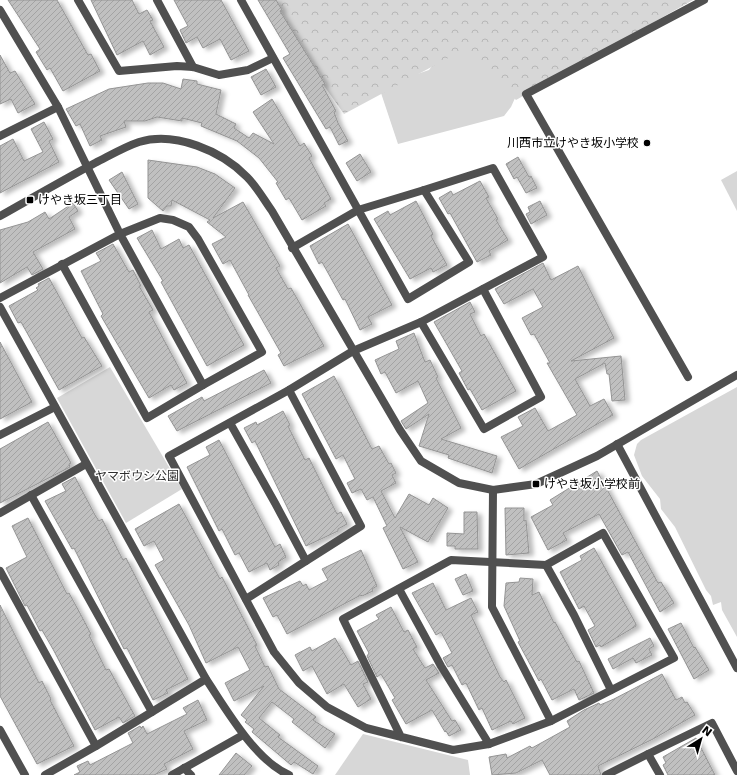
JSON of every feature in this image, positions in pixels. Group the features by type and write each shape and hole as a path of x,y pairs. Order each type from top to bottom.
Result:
{"street":[{"path":"78,0 119,71 177,66 193,67 219,75 248,70 273,58"},
{"path":"157,0 193,67"},
{"path":"241,0 408,299 469,262 424,190"},
{"path":"688,377 526,94 704,0"},
{"path":"0,10 58,107 86,168 120,234 203,385"},
{"path":"0,136 58,107"},
{"path":"0,216 86,168 140,142 170,140 191,144 209,151 229,163 247,177 272,211 292,248 400,430 421,461 459,483 493,490 536,484 596,456 737,375"},
{"path":"292,248 358,210 493,168 543,257 421,322 353,351 289,390 169,456 274,652 299,683 327,707 366,728 401,737 454,750 489,744 551,721 674,658 603,533 546,565 450,560 343,619 401,737"},
{"path":"0,298 62,264 120,234 160,218 173,220 189,227 198,239 262,352 147,418 62,264"},
{"path":"421,322 484,429 541,397 483,289"},
{"path":"0,306 86,464 206,678 243,735 279,770 289,775"},
{"path":"246,599 361,526 289,390"},
{"path":"0,435 55,407"},
{"path":"230,423 276,503 306,561"},
{"path":"616,444 737,668"},
{"path":"0,513 86,464"},
{"path":"493,490 492,607 551,721"},
{"path":"31,495 152,712"},
{"path":"546,565 574,615 611,690"},
{"path":"0,571 96,746"},
{"path":"399,589 441,666 489,744"},
{"path":"44,775 96,746 206,678"},
{"path":"606,775 712,723 737,771"},
{"path":"0,730 25,775"},
{"path":"172,775 243,735"},
{"path":"648,754 660,775"},
{"path":"184,768 191,775"}],"green space":[{"path":"263,0 693,0 516,100 465,49 344,114"},
{"path":"466,39 520,87 511,107 504,116 398,144 379,87 429,70 439,57"},
{"path":"737,171 737,211 721,180"},
{"name":"ヤマボウシ公園","path":"110,367 182,489 126,523 57,398"},
{"path":"737,387 737,637 722,610 721,602 713,605 711,596 706,590 675,527 661,509 660,499 642,476 634,455 637,444 641,440"},
{"path":"363,734 468,760 470,775 335,775"}],"building":[{"path":"8,0 57,0 88,55 91,54 100,71 63,91 50,68 47,70 36,52 40,49"},
{"path":"91,0 132,0 139,14 147,10 153,20 150,21 164,47 150,55 143,41 117,55"},
{"path":"174,0 221,0 249,51 231,60 220,39 203,48 197,37 186,43 180,30 188,26"},
{"path":"258,0 276,0 282,10 280,11 325,84 322,85 336,111 334,112 338,123 348,141 339,145 330,127 326,129 283,58 290,54"},
{"path":"0,55 10,73 15,71 35,104 18,113 11,99 0,104"},
{"path":"266,69 276,87 261,95 251,77"},
{"path":"183,79 197,81 197,84 221,90 216,114 236,124 234,128 249,138 253,133 274,144 253,112 272,99 300,146 304,143 312,156 309,158 331,199 324,203 326,206 302,220 289,198 286,200 276,183 278,182 259,158 237,141 201,126 202,123 182,118 182,121 157,117 145,121 124,121 126,127 100,136 102,140 90,146 80,124 76,126 66,109 109,89 148,83 163,83 181,89"},
{"path":"44,122 53,139 49,141 59,162 0,193 0,146 13,139 24,161 43,152 31,129"},
{"path":"360,154 371,172 357,181 346,163"},
{"path":"518,157 537,188 526,193 517,177 514,179 506,164"},
{"path":"148,160 197,167 215,174 235,188 213,218 243,202 280,266 276,268 288,289 291,288 324,346 284,366 278,355 281,353 230,260 223,264 212,244 226,237 207,222 210,220 172,200 171,206 167,206 163,211 148,198"},
{"path":"122,172 138,204 129,209 109,180"},
{"path":"480,181 489,197 486,198 498,219 496,220 508,240 489,251 491,255 477,262 450,213 448,214 439,198 451,191 453,195"},
{"path":"416,201 433,234 431,236 447,265 433,272 431,268 410,279 374,219 388,211 390,215"},
{"path":"540,201 547,215 531,224 526,214 530,212 528,207"},
{"path":"73,203 78,211 69,217 75,229 33,252 43,269 32,275 27,267 0,283 0,230 28,222 45,212 49,219"},
{"path":"348,224 392,305 368,317 372,324 360,330 345,299 343,300 322,262 319,264 310,246"},
{"path":"152,230 161,249 179,239 183,248 189,245 244,345 207,366 161,282 163,281 137,238"},
{"path":"113,244 129,272 133,270 141,286 139,286 153,310 149,312 187,383 174,390 171,385 149,398 101,316 103,314 81,271 101,261 96,253"},
{"path":"543,263 551,280 578,266 614,338 571,361 621,356 625,400 612,401 609,374 607,374 605,363 575,379 590,406 604,399 613,415 519,469 501,437 523,426 518,417 535,408 548,431 577,415 547,363 550,363 534,334 531,335 522,318 543,307 533,289 504,304 495,289"},
{"path":"49,278 82,338 84,337 102,366 59,390 21,322 18,323 9,306 38,290 36,288 39,286 38,284"},
{"path":"470,302 475,312 470,314 481,336 484,334 516,391 482,410 470,389 468,390 459,373 462,371 434,322"},
{"path":"414,333 425,362 430,360 438,377 436,378 461,428 441,439 497,456 492,473 448,458 449,455 419,446 429,414 406,429 401,421 428,403 418,381 396,393 385,372 381,374 375,360 399,349 396,341"},
{"path":"0,342 32,402 0,419"},
{"path":"264,370 271,383 177,431 168,416 202,397 204,401"},
{"path":"334,376 372,449 379,446 396,473 392,475 396,483 381,491 395,518 409,494 429,505 433,498 448,508 428,542 400,527 418,562 403,569 383,528 387,526 373,497 367,500 361,489 352,493 347,483 355,479 343,455 336,459 302,394"},
{"path":"283,411 290,425 288,426 305,460 309,458 337,514 341,512 347,524 338,529 338,531 306,546 255,441 252,443 244,428 256,422 257,425"},
{"path":"48,422 71,463 69,464 70,467 0,503 0,449"},
{"path":"219,440 275,547 280,544 286,557 278,562 279,565 270,570 267,563 249,572 239,553 235,555 222,529 219,531 187,467 210,455 206,447"},
{"path":"597,471 658,583 661,582 674,603 660,612 628,552 622,555 599,514 563,533 567,540 548,550 531,517 553,505 550,500"},
{"path":"75,477 95,515 99,521 102,519 123,560 126,558 188,679 166,690 168,693 153,700 127,648 124,649 74,548 72,549 45,501 66,491 62,484"},
{"path":"179,504 220,579 222,577 257,645 255,646 265,667 268,666 279,689 316,717 313,720 335,734 325,748 292,722 294,719 272,702 259,718 280,735 278,737 318,766 313,774 294,762 291,765 252,732 254,729 245,722 247,720 241,715 264,686 234,701 225,683 250,670 238,647 206,663 189,625 155,565 164,560 154,541 144,546 135,529"},
{"path":"505,508 524,508 524,521 526,520 529,553 506,555"},
{"path":"464,512 477,512 478,549 455,549 455,546 447,546 447,533 464,534"},
{"path":"28,518 67,594 69,593 91,634 89,635 106,670 109,669 135,716 123,723 119,717 95,730 54,651 42,630 40,631 27,605 25,606 6,568 27,557 12,526"},
{"path":"594,548 636,624 636,626 601,647 600,645 596,647 588,630 595,626 584,606 579,609 560,572 582,560 580,556"},
{"path":"361,550 377,586 372,589 373,591 362,596 361,595 287,634 277,615 273,617 263,598 300,581 303,586 306,584 309,590 328,580 322,569"},
{"path":"466,574 473,591 463,595 455,579"},
{"path":"520,578 533,579 532,595 539,592 554,623 555,622 577,662 579,661 594,693 579,700 574,689 552,700 541,679 539,681 518,642 520,641 504,606 506,583 519,582"},
{"path":"433,583 446,610 471,598 478,612 471,615 500,677 504,682 506,680 525,718 513,724 511,721 492,730 482,708 479,710 466,683 462,685 452,665 448,667 443,658 452,653 441,632 436,635 412,593"},
{"path":"0,605 39,683 42,681 51,699 50,700 74,746 37,764 0,696"},
{"path":"391,607 404,632 408,630 417,647 413,649 425,668 433,664 439,673 426,680 452,721 455,720 461,730 449,736 432,710 406,724 392,700 395,698 381,674 377,677 367,656 369,653 357,631 379,619 376,615"},
{"path":"681,623 694,648 695,647 709,670 694,679 668,629"},
{"path":"335,638 351,665 358,661 368,682 363,684 371,699 358,707 344,684 327,694 312,666 303,671 295,655 310,647 312,651"},
{"path":"650,638 654,646 649,649 652,655 636,663 633,658 613,669 608,659"},
{"path":"662,674 676,700 682,697 695,715 653,739 598,766 601,775 550,775 542,760 516,773 492,775 489,757 506,754 507,758 530,746 532,748 570,727 567,721 584,710 599,703 600,705 614,699"},
{"path":"198,700 207,720 184,731 193,749 164,764 167,769 154,775 74,775 80,772 77,766 88,761 90,765 133,743 128,733 140,726 141,728 143,726 147,734 187,714 183,708"},
{"path":"696,738 715,775 668,775 663,765 666,763 663,757"},
{"path":"236,753 252,766 244,775 219,775"}],"place":[{"name":"川西市立けやき坂小学校","path":"647,143"},
{"name":"けやき坂三丁目","path":"30,200"},
{"name":"けやき坂小学校前","path":"536,484"}]}
